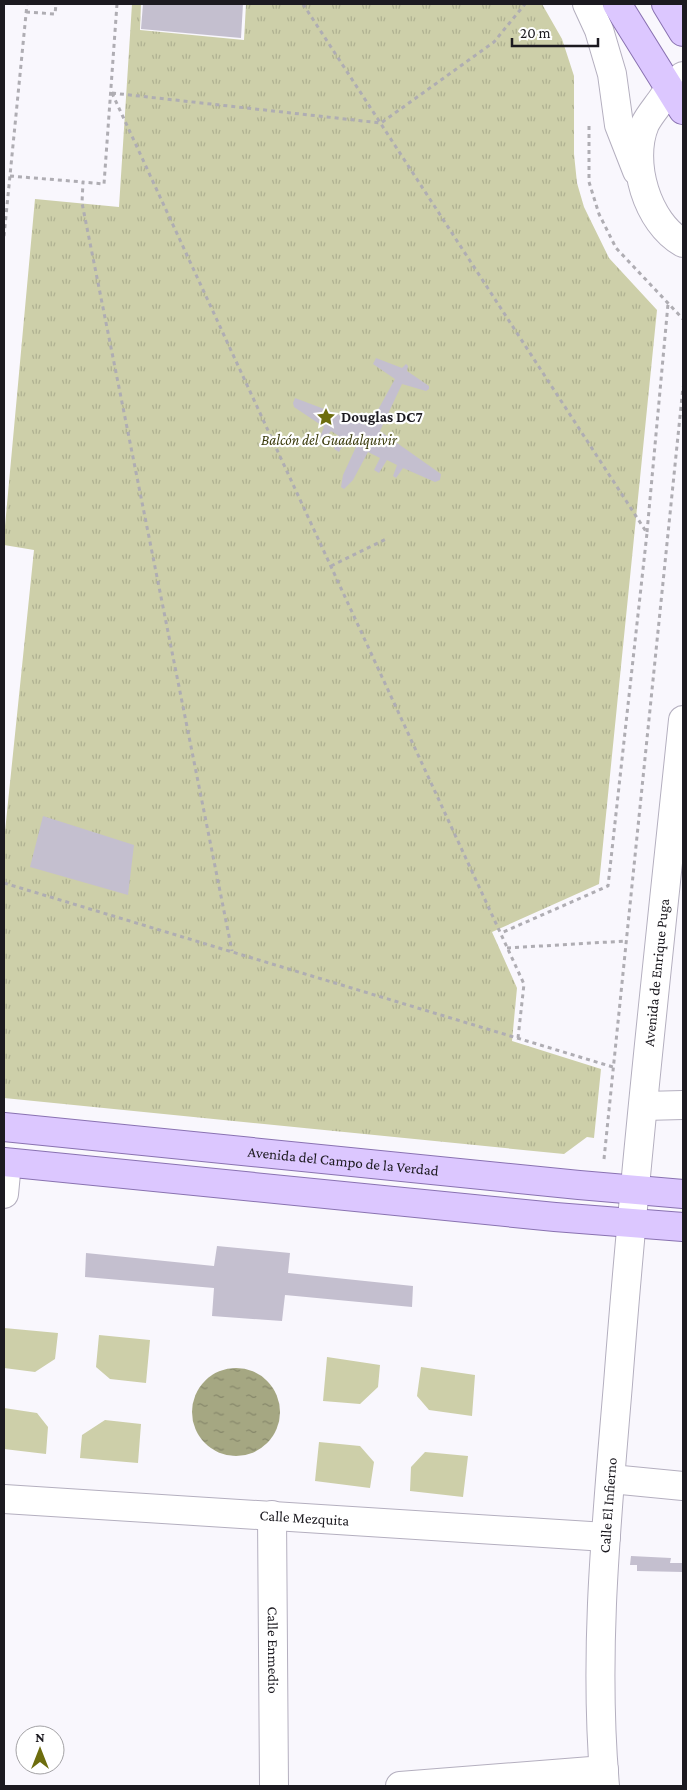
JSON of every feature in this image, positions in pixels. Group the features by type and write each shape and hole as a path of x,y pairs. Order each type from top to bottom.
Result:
{"main road":[{"path":"616,4 676,82 683,110"},
{"path":"666,4 683,32"},
{"name":"Avenida del Campo de la Verdad","path":"4,1127 683,1194"},
{"path":"5,1162 631,1224 683,1227"}],"street":[{"path":"587,4 599,30 612,74 618,125 654,214 677,240 683,243"},
{"path":"641,182 640,147 645,124 676,82"},
{"name":"Avenida de Enrique Puga","path":"631,1224 683,720"},
{"path":"644,1106 683,1105"},
{"path":"4,1194 5,1162"},
{"name":"Calle El Infierno","path":"604,1778 600,1653 606,1537 631,1224"},
{"path":"611,1479 683,1486"},
{"name":"Calle Mezquita","path":"4,1499 606,1537"},
{"name":"Calle Enmedio","path":"272,1515 274,1786"},
{"path":"400,1786 604,1778"}],"path":[{"path":"4,236 27,4"},
{"path":"26,12 55,14 56,4"},
{"path":"10,176 104,184 117,4"},
{"path":"303,4 646,532"},
{"path":"112,93 381,123 494,42 525,4"},
{"path":"112,93 524,984 518,1038"},
{"path":"83,182 82,203 232,951"},
{"path":"501,934 608,886 646,532 668,303"},
{"path":"603,1166 683,387"},
{"path":"331,566 388,538"},
{"path":"4,883 613,1067"},
{"path":"507,948 626,941"}],"green space":[{"name":"Balcón del Guadalquivir","path":"132,4 141,4 140,30 244,40 246,4 542,4 562,39 574,76 574,154 577,183 584,207 609,258 657,310 599,884 492,932 517,988 512,1041 601,1069 594,1138 587,1137 564,1154 4,1098 4,841 34,550 4,545 4,537 35,199 119,207"},
{"path":"4,1328 58,1333 55,1359 35,1372 4,1368"},
{"path":"99,1335 150,1340 146,1383 110,1379 96,1367"},
{"path":"327,1357 380,1365 378,1387 360,1404 323,1401"},
{"path":"421,1367 475,1375 472,1416 429,1410 417,1396"},
{"path":"4,1408 37,1413 48,1427 46,1454 4,1449"},
{"path":"105,1420 141,1424 138,1463 80,1458 82,1435"},
{"path":"319,1442 360,1446 374,1462 370,1488 315,1481"},
{"path":"425,1452 468,1456 463,1497 410,1491 411,1467"}],"water":[{"path":"236,1368 253,1371 267,1381 277,1395 280,1412 277,1429 267,1443 253,1453 236,1456 219,1453 205,1443 195,1429 192,1412 195,1395 205,1381 219,1371"}],"building":[{"path":"143,4 243,4 241,38 141,29"},
{"path":"376,358 402,368 406,364 408,366 407,371 429,386 429,389 426,391 402,384 380,431 441,474 440,480 435,482 403,468 396,478 393,476 397,465 387,460 379,473 374,470 380,458 368,452 353,480 344,489 341,487 343,475 356,447 346,440 339,452 334,449 339,436 331,431 325,439 320,437 324,427 294,407 295,398 369,426 395,379 373,364"},
{"path":"43,816 134,845 128,895 30,867"},
{"path":"217,1246 290,1253 288,1273 413,1286 412,1307 285,1295 282,1321 212,1316 214,1288 85,1277 86,1253 214,1266"},
{"path":"631,1556 671,1558 670,1563 683,1563 683,1572 637,1571 637,1565 630,1565"}],"place":[{"name":"Douglas DC7","path":"326,417"}]}
